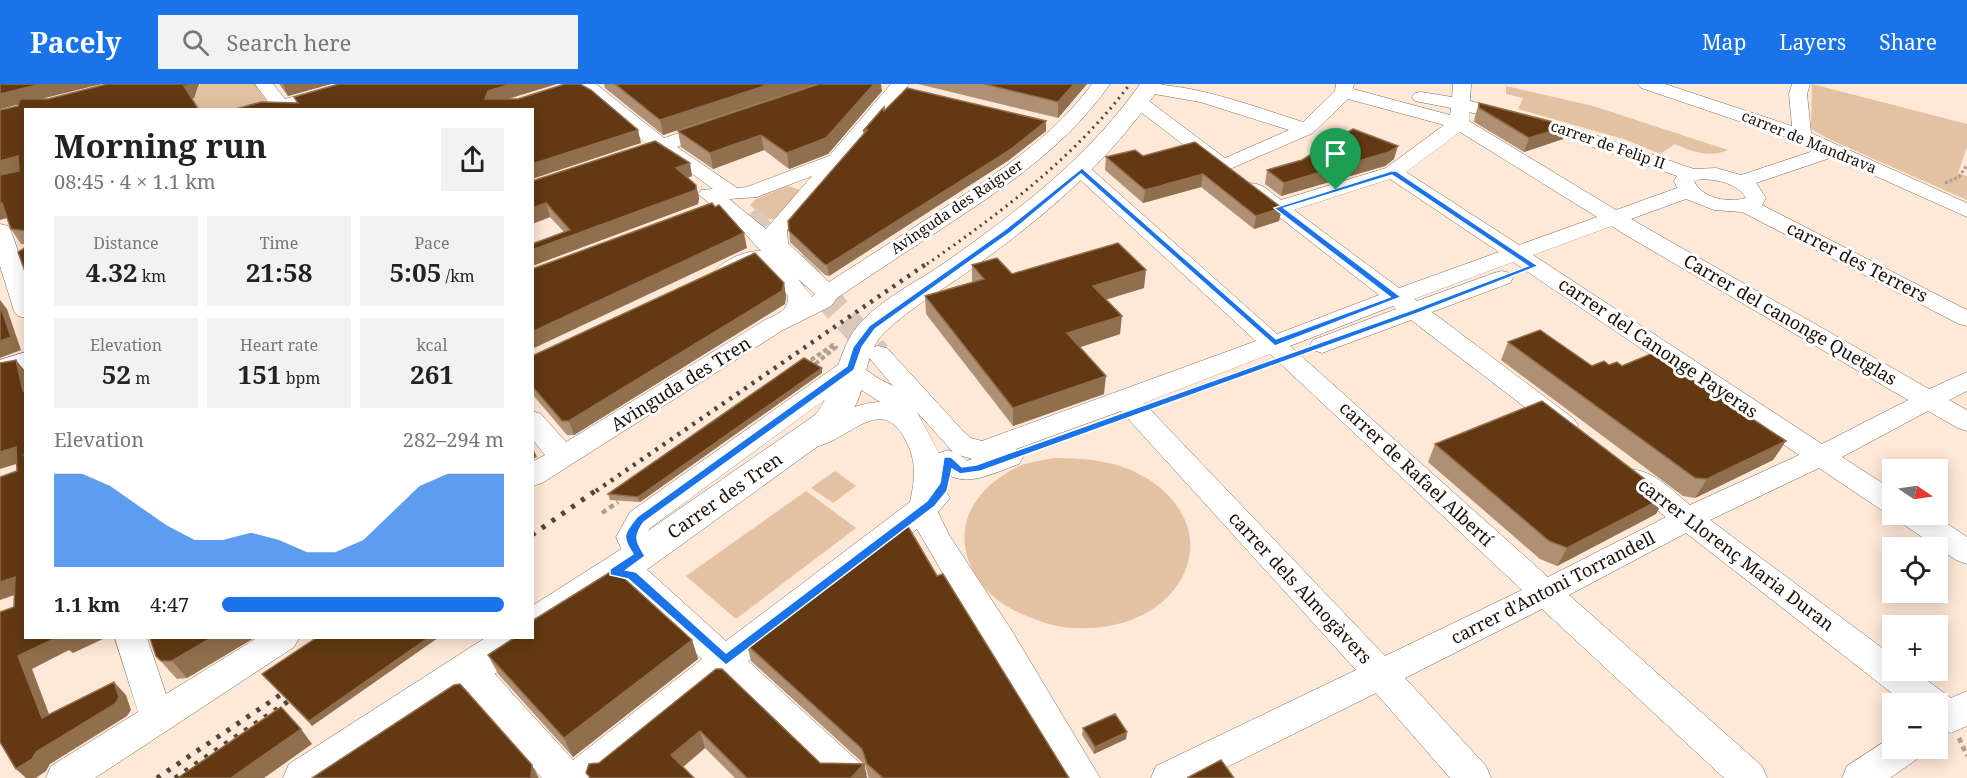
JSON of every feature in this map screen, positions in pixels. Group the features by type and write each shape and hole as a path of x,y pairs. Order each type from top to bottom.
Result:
{"main road":[{"path":"868,352 1082,170 1147,91"},
{"name":"Carrer des Tren","path":"534,625 798,445 836,414 868,352"},
{"path":"305,778 514,639"}],"street":[{"path":"264,84 277,108 360,84"},
{"name":"Avinguda des Raiguer","path":"819,293 1009,174 1063,127 1092,98 1101,84"},
{"name":"carrer de Mandrava","path":"1647,84 1802,136 1967,211"},
{"path":"1801,84 1798,94 1802,136"},
{"path":"580,85 667,150 694,175 751,220 763,242 819,293"},
{"path":"819,293 777,243 777,228 836,160 895,85 921,93"},
{"path":"1223,166 1306,129 1344,86"},
{"name":"carrer de Felip II","path":"1344,86 1461,103 1548,124 1696,189"},
{"path":"1147,91 1203,97 1306,129"},
{"path":"1147,91 1223,166 1585,440"},
{"path":"1278,208 1393,172 1461,103 1623,224"},
{"path":"609,163 667,150 731,122"},
{"path":"1041,122 1063,127"},
{"path":"667,150 685,159 733,194 744,195 836,160"},
{"path":"667,150 662,155 671,166 720,206"},
{"path":"1739,182 1835,150"},
{"name":"carrer de Rafael Albertí","path":"1082,170 1282,350 1544,594 1749,778"},
{"name":"carrer del Canonge Payeras","path":"1393,172 1882,497"},
{"path":"948,460 960,471 977,469 1131,406 1623,224 1720,175 1739,182 1754,192 1756,198 1747,206 1728,207 1696,189"},
{"path":"782,182 805,185 811,190"},
{"path":"699,212 720,206 727,207 751,220 777,228"},
{"name":"carrer des Terrers","path":"1747,206 1967,319"},
{"name":"Carrer del canonge Quetglas","path":"1623,224 1967,422"},
{"path":"0,231 12,259 24,304"},
{"path":"701,282 754,257 767,258 799,294 800,306 794,313"},
{"name":"Avinguda des Tren","path":"534,475 794,313 823,301 819,293"},
{"path":"868,352 946,428 952,437 971,450 983,451 1131,406"},
{"path":"868,352 864,382 894,400 907,416 921,441 930,470 936,538 1082,778"},
{"path":"578,778 812,590 932,510 948,472 948,460 943,443 934,428 868,352"},
{"path":"850,778 726,660 632,575 626,564 631,532 640,520 868,352"},
{"path":"0,369 24,361"},
{"name":"carrer d'Antoni Torrandell","path":"1169,778 1544,594 1688,519 1821,456 1967,380"},
{"name":"carrer dels Almogàvers","path":"1131,406 1381,675 1473,778"},
{"path":"798,445 868,411 885,410 894,413 911,426"},
{"path":"534,422 557,450 568,454"},
{"name":"carrer Llorenç Maria Duran","path":"1613,462 1949,715"},
{"path":"1926,525 1967,552"},
{"path":"131,639 157,719"},
{"path":"64,778 281,639"},
{"path":"469,669 565,778"},
{"path":"1860,778 1888,759"}],"path":[{"path":"1924,191 1959,177 1967,165"},
{"path":"602,513 618,502"}],"shaded area":[{"path":"200,84 254,84 268,102 254,108 199,108 193,100"},
{"path":"1812,84 1967,124 1967,147 1958,173 1967,176 1967,200 1811,129"},
{"path":"1506,86 1593,106 1728,150 1714,154 1701,153 1675,144 1660,154 1627,140 1518,109 1523,98 1506,94"},
{"path":"788,186 800,190 786,210 776,218 765,218 750,205 756,199"},
{"path":"1055,458 1094,460 1119,466 1143,476 1154,483 1175,504 1187,526 1190,548 1186,570 1174,589 1157,606 1135,619 1090,628 1063,627 1045,623 1010,608 995,598 976,576 968,559 965,526 978,498 1003,475 1019,466"},
{"path":"835,471 856,486 833,503 811,488"},
{"path":"806,491 856,528 736,619 686,576"}],"building":[{"path":"0,84 41,84 0,94"},
{"path":"107,84 188,84 184,86 198,108 24,108 24,231 11,229 2,203 0,204 0,175 19,171 18,156 0,161 0,110 18,106 20,99 48,99"},
{"path":"339,84 511,84 488,91 485,99 518,99 565,84 580,84 591,90 638,130 534,163 534,108 239,108 261,102 298,103 294,97"},
{"path":"615,84 770,84 660,120"},
{"path":"819,84 874,84 826,138 787,153 761,135 710,153 678,131"},
{"path":"984,84 1074,84 1058,102"},
{"path":"907,88 1046,121 1010,150 827,265 824,264 789,231 788,221 868,129 863,131 884,107 884,111"},
{"path":"1479,103 1568,126 1529,138 1479,108"},
{"path":"1353,129 1398,146 1389,152 1284,183 1267,170 1302,160"},
{"path":"655,141 690,163 676,168 696,185 696,190 534,249 534,243 570,230 546,203 534,207 534,180"},
{"path":"1195,142 1282,208 1256,216 1203,174 1145,190 1106,157 1135,150 1143,156"},
{"path":"712,203 715,207 719,205 744,233 534,331 534,268"},
{"path":"1118,243 1146,270 1093,286 1122,316 1067,333 1106,376 1013,408 925,296 984,279 972,265 997,258 1012,274"},
{"path":"24,248 24,268 18,252"},
{"path":"755,253 784,283 782,291 569,421 562,421 534,388 534,355"},
{"path":"0,305 11,337 0,341"},
{"path":"1540,330 1592,366 1604,361 1609,365 1617,362 1622,366 1653,353 1786,441 1707,479 1695,478 1508,342"},
{"path":"804,358 822,368 638,497 608,494"},
{"path":"16,360 24,390 24,639 54,639 18,656 42,718 114,682 119,697 115,704 36,752 32,759 16,769 0,742 0,612 14,607 15,577 0,582 0,477 17,471 16,447 0,452 0,363"},
{"path":"1542,401 1667,496 1567,548 1549,541 1435,444"},
{"path":"906,523 937,576 943,574 1069,778 883,778 867,764 862,749 747,645"},
{"path":"612,571 616,571 692,640 564,738 488,655 512,639 534,639 534,620"},
{"path":"150,639 209,639 172,661 161,661 156,656"},
{"path":"314,639 427,639 309,721 262,674"},
{"path":"716,669 722,669 820,763 864,764 851,778 747,778 700,731 671,755 694,778 591,778 586,773 589,764 599,763"},
{"path":"460,684 532,765 531,778 312,778 454,685"},
{"path":"281,707 301,729 231,778 179,777"},
{"path":"1115,714 1127,732 1095,747 1083,728"},
{"path":"1221,760 1234,778 1187,778"}],"tunnel":[{"path":"750,214 795,264"},
{"path":"794,262 878,354"}],"railway":[{"path":"927,264 1036,182 1086,136 1130,84"},
{"path":"596,491 929,262"},
{"path":"534,534 598,489"},
{"path":"157,778 295,685"},
{"path":"175,778 302,692"}],"route":[{"path":"1082,170 1275,343 1396,297 1278,208 1336,190 1393,172 1534,266 1415,312 977,469 960,471 948,460 948,472 942,491 931,503 726,660 632,575 614,572 639,556 630,540 631,532 640,520 842,372 851,368 858,347 879,322 1008,231 1082,170"}]}
